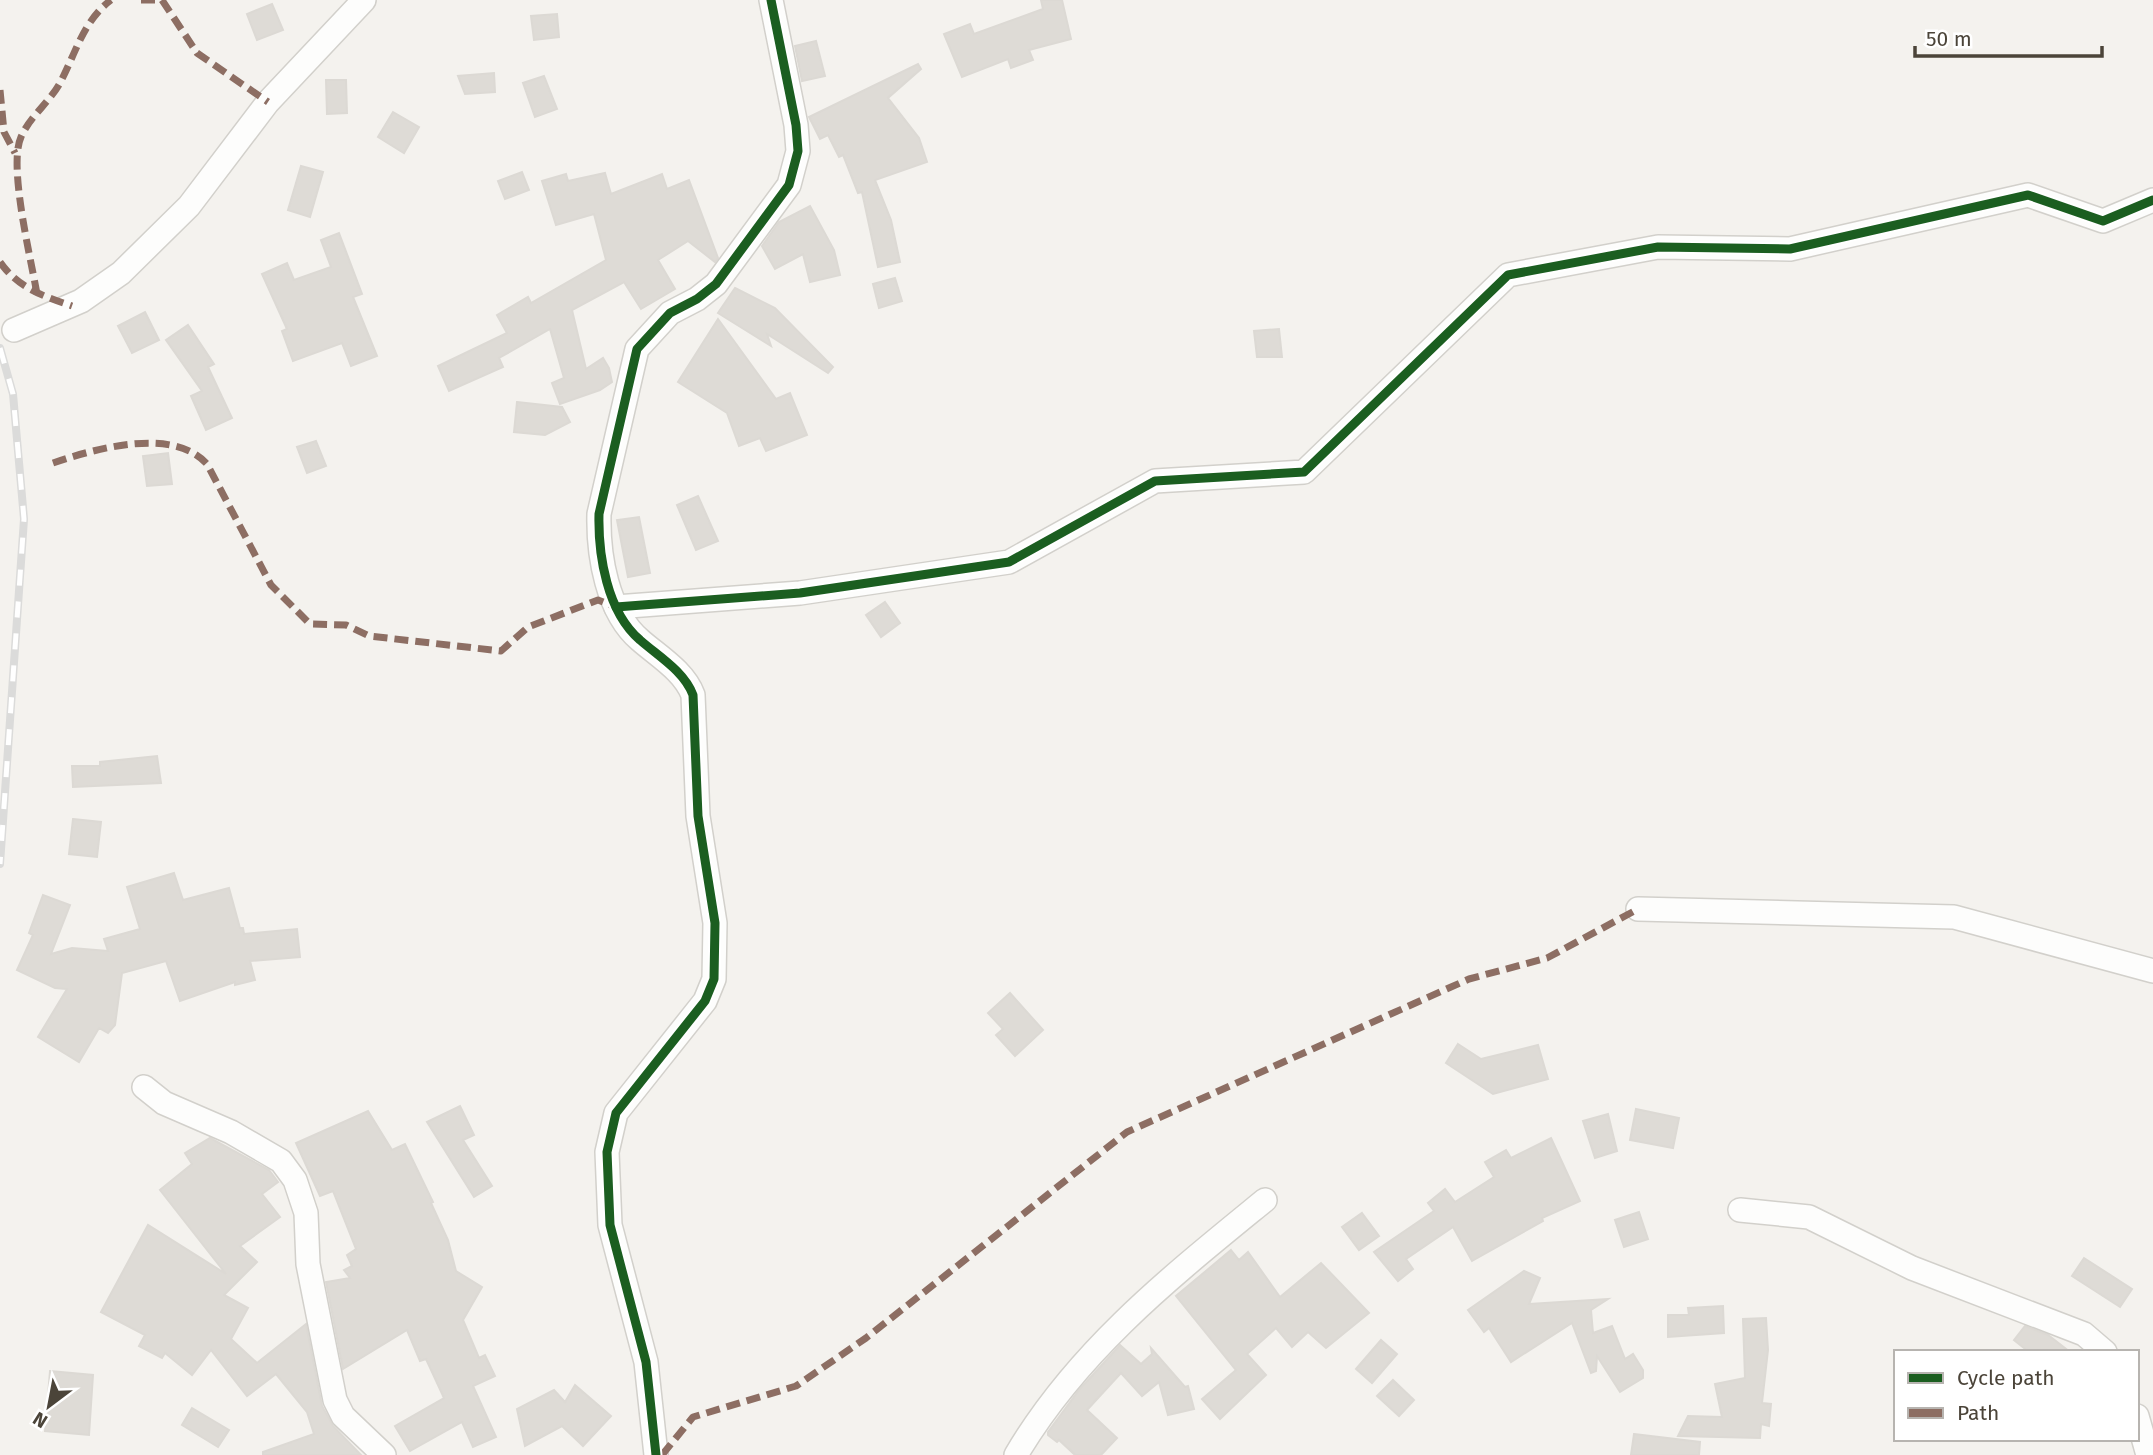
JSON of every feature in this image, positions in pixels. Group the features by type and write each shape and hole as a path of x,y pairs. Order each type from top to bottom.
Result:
{"street":[{"path":"15,330 81,301 130,265 189,206 268,103 364,0"},
{"path":"656,1455 646,1362 610,1225 607,1152 616,1112 705,1001 716,964 715,923 698,816 693,695 684,678 628,630 615,607 599,535 600,514 637,349 670,313 698,299 716,284 789,185 796,167 796,125 771,0"},
{"path":"615,607 800,593 1009,562 1155,481 1304,472 1508,275 1658,247 1790,249 2028,195 2103,221 2153,200"},
{"path":"1638,909 1954,917 2153,971"},
{"path":"144,1087 164,1103 231,1132 281,1161 295,1180 306,1213 308,1264 334,1400 343,1416 384,1455"},
{"path":"1016,1455 1092,1350 1167,1280 1265,1200"},
{"path":"1740,1210 1809,1217 1912,1268 2084,1334 2103,1350"},
{"path":"2139,1423 2148,1455"}],"building":[{"path":"1041,0 1062,0 1071,39 1029,50 1033,60 1011,68 1008,59 962,77 944,34 970,24 974,34 1043,9"},
{"path":"272,4 283,30 257,40 247,14"},
{"path":"557,14 559,37 534,40 531,16"},
{"path":"816,41 825,76 802,81 795,46"},
{"path":"918,64 921,69 888,98 919,138 927,162 875,180 891,220 900,262 878,267 862,192 858,193 843,155 839,157 828,135 820,139 809,117"},
{"path":"494,73 495,92 465,94 458,76"},
{"path":"544,76 557,109 535,117 523,83"},
{"path":"326,80 346,80 347,113 327,114"},
{"path":"393,112 419,127 404,153 378,137"},
{"path":"301,166 323,172 310,217 288,210"},
{"path":"522,172 529,190 505,199 498,181"},
{"path":"605,173 611,194 662,174 667,189 689,180 718,258 715,262 688,241 658,260 675,289 641,309 624,282 572,310 586,369 603,358 609,368 612,382 600,390 560,404 552,383 564,378 550,329 499,358 503,367 449,391 438,366 507,333 497,315 528,297 531,303 606,260 594,214 556,225 542,181 566,174 568,181"},
{"path":"810,206 834,250 840,275 810,282 803,254 775,269 762,246 779,222"},
{"path":"339,233 362,294 353,297 377,356 351,366 342,343 293,361 282,331 287,329 262,274 287,263 294,280 331,267 321,240"},
{"path":"895,278 902,301 879,308 873,284"},
{"path":"735,288 775,308 833,367 828,373 767,334 771,346 718,313"},
{"path":"145,312 159,340 132,353 118,326"},
{"path":"718,319 776,399 790,393 807,435 766,451 760,438 739,446 727,413 678,382"},
{"path":"188,325 214,364 208,367 232,418 206,430 191,396 202,391 166,340"},
{"path":"1279,329 1282,357 1257,357 1254,331"},
{"path":"517,402 562,407 570,422 545,435 514,432"},
{"path":"316,441 326,466 307,473 297,447"},
{"path":"168,453 172,484 147,486 143,456"},
{"path":"698,496 718,541 696,550 677,505"},
{"path":"639,517 650,573 628,577 617,520"},
{"path":"885,602 900,623 881,637 866,615"},
{"path":"157,756 161,783 73,787 72,766 100,766 100,762"},
{"path":"73,819 101,822 97,857 69,854"},
{"path":"174,873 183,900 229,888 244,934 297,929 300,957 250,961 255,980 235,985 235,982 180,1001 166,961 122,973 115,1025 108,1033 99,1028 79,1062 38,1037 67,989 55,988 17,970 33,935 29,933 43,895 70,905 51,954 72,948 108,951 104,939 140,929 127,887"},
{"path":"1010,993 1043,1030 1015,1056 996,1035 1003,1029 988,1013"},
{"path":"1458,1044 1481,1059 1538,1045 1548,1079 1493,1094 1446,1063"},
{"path":"460,1106 474,1135 463,1140 492,1186 474,1197 427,1122"},
{"path":"1636,1109 1679,1118 1673,1148 1630,1140"},
{"path":"368,1111 392,1150 405,1144 433,1202 431,1203 448,1240 456,1271 482,1287 463,1320 479,1358 485,1355 495,1376 473,1386 496,1437 473,1447 462,1422 410,1451 395,1426 444,1398 426,1359 420,1361 407,1330 343,1369 326,1282 350,1278 344,1270 352,1266 347,1255 356,1249 333,1191 320,1196 296,1143"},
{"path":"1608,1114 1617,1151 1595,1158 1583,1121"},
{"path":"210,1138 269,1170 278,1182 262,1194 280,1217 240,1246 257,1262 224,1295 248,1308 231,1339 257,1363 306,1324 322,1406 333,1426 361,1455 263,1455 263,1452 314,1434 307,1412 276,1374 247,1396 211,1350 192,1375 165,1353 162,1358 139,1346 145,1335 101,1312 148,1225 226,1274 160,1190 192,1164 185,1153"},
{"path":"1551,1138 1580,1201 1542,1218 1543,1221 1472,1261 1453,1227 1406,1259 1413,1269 1398,1281 1374,1252 1434,1211 1428,1203 1445,1189 1455,1202 1494,1177 1485,1162 1506,1150 1511,1158"},
{"path":"1639,1212 1648,1239 1624,1247 1615,1220"},
{"path":"1362,1213 1379,1236 1359,1250 1342,1227"},
{"path":"1231,1250 1239,1260 1248,1252 1280,1297 1321,1263 1369,1313 1326,1348 1308,1332 1292,1347 1276,1328 1247,1354 1266,1375 1220,1419 1202,1399 1236,1370 1176,1296"},
{"path":"2084,1258 2132,1289 2120,1307 2072,1276"},
{"path":"1524,1271 1540,1278 1529,1304 1608,1299 1591,1310 1593,1333 1612,1326 1625,1359 1633,1354 1643,1370 1643,1378 1620,1392 1597,1356 1596,1371 1591,1373 1572,1323 1511,1362 1489,1328 1484,1332 1468,1310"},
{"path":"1723,1306 1724,1333 1668,1337 1668,1315 1689,1315 1688,1308"},
{"path":"1766,1318 1768,1350 1762,1403 1771,1404 1769,1426 1761,1424 1760,1438 1678,1436 1688,1416 1722,1417 1715,1384 1745,1378 1743,1319"},
{"path":"2025,1326 2048,1335 2067,1350 2026,1350 2014,1340"},
{"path":"1381,1340 1397,1354 1372,1383 1356,1369"},
{"path":"1120,1345 1141,1364 1152,1354 1151,1348 1185,1387 1188,1386 1194,1409 1168,1415 1159,1382 1142,1396 1121,1373 1087,1410 1117,1438 1101,1455 1075,1455 1059,1440 1057,1442 1048,1435 1048,1432 1079,1390"},
{"path":"50,1371 93,1375 89,1435 45,1431"},
{"path":"1393,1380 1414,1400 1399,1416 1377,1396"},
{"path":"575,1385 611,1416 583,1446 562,1426 525,1446 517,1409 554,1390 565,1402"},
{"path":"192,1408 229,1430 218,1447 182,1425"},
{"path":"1634,1434 1700,1442 1699,1455 1631,1455"}],"railway":[{"path":"0,348 13,394 24,519 0,864"}],"marked path":[{"path":"37,294 19,190 17,169 21,137 57,88 87,27 111,0"},
{"path":"141,0 162,0 197,53 268,102"},
{"path":"0,90 4,132 15,153"},
{"path":"0,262 23,285 41,295 72,306"},
{"path":"53,463 111,447 133,444 154,443 192,452 207,464 271,585 310,624 346,625 369,636 501,651 528,627 598,600 616,607"},
{"path":"662,1455 693,1417 796,1386 866,1338 1127,1132 1469,979 1547,958 1638,909"}],"cycle path":[{"path":"656,1455 646,1362 610,1225 607,1152 616,1113 705,1001 714,979 715,923 698,816 693,695 677,671 629,628 612,599 600,547 599,514 637,349 670,313 697,299 716,284 789,185 798,151 796,125 771,0"},
{"path":"616,607 800,593 1009,562 1155,481 1304,472 1508,275 1658,247 1790,249 2028,195 2103,221 2153,200"}]}
